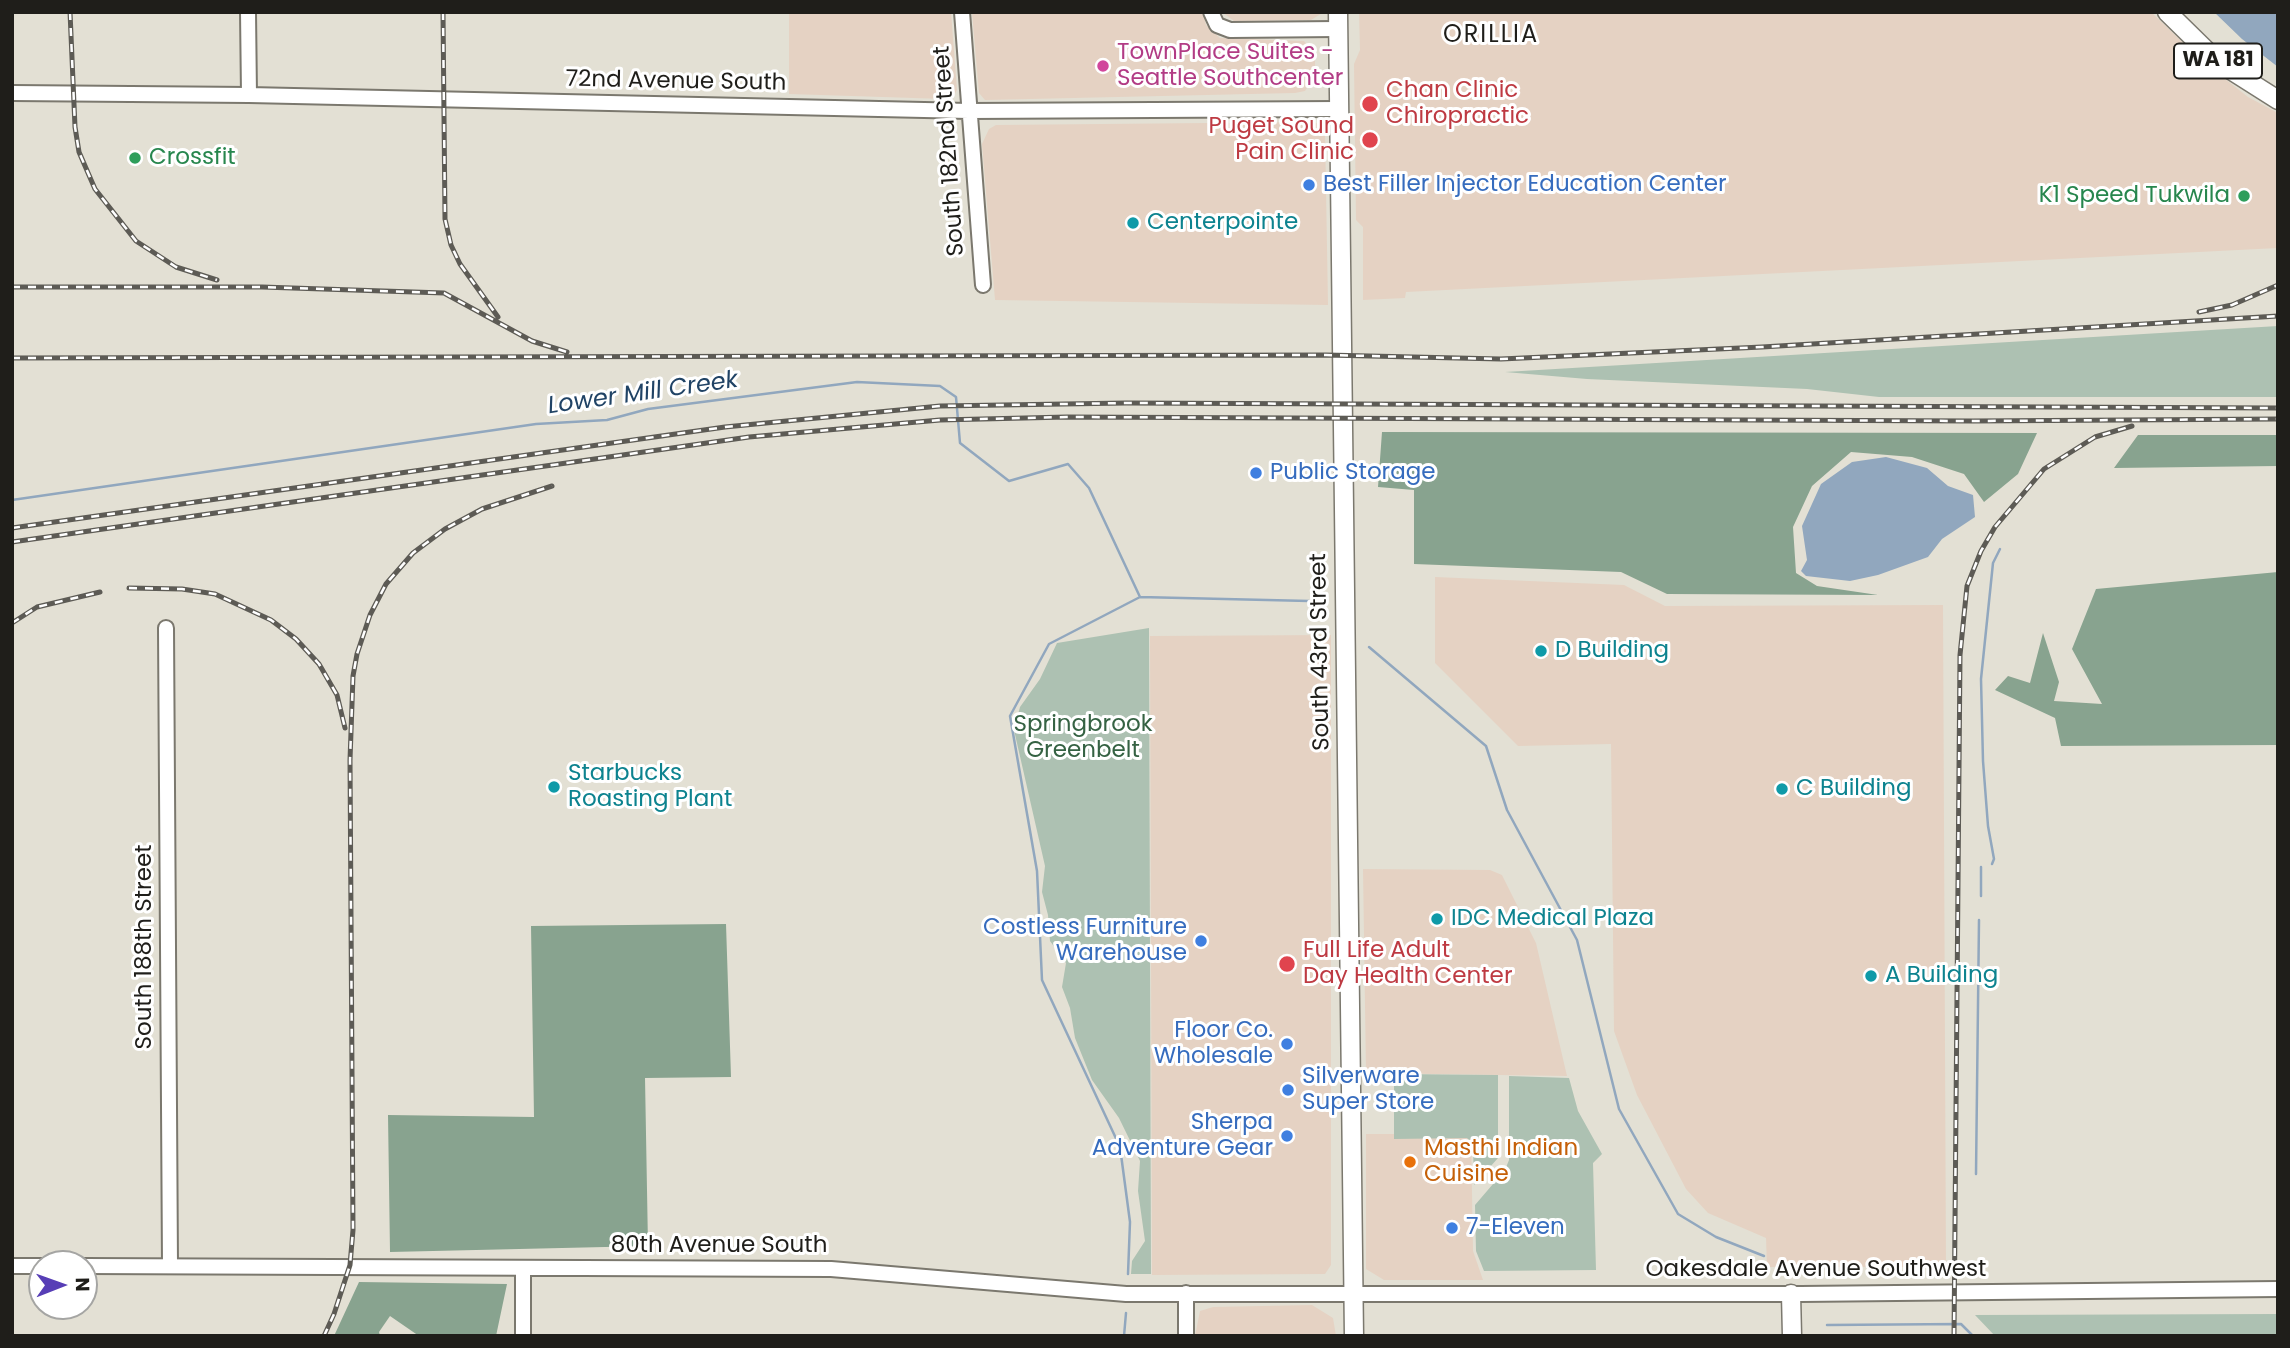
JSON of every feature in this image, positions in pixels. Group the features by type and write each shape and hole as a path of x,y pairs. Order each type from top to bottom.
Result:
{"main road":[{"name":"WA 181","path":"2167,12 2218,62 2278,100"},
{"name":"South 43rd Street","path":"1337,21 1354,1336"},
{"path":"1791,1294 1792,1336"}],"street":[{"path":"248,12 249,95"},
{"name":"South 182nd Street","path":"962,12 983,285"},
{"path":"1214,18 1230,30 1337,21"},
{"name":"72nd Avenue South","path":"12,93 249,95 969,111 1339,109"},
{"name":"South 188th Street","path":"166,628 170,1265"},
{"name":"80th Avenue South","path":"98,1266 831,1269 1074,1291 1353,1292"},
{"path":"523,1268 523,1336"},
{"name":"Oakesdale Avenue Southwest","path":"1353,1292 1791,1294 2278,1289"},
{"path":"1186,1293 1186,1336"}],"shaded area":[{"path":"789,12 951,12 957,90 953,97 945,99 789,94"},
{"name":"TownPlace Suites - Seattle Southcenter","path":"972,12 1203,12 1206,25 1220,38 1304,41 1315,54 1315,77 1305,91 1295,93 985,100 979,93"},
{"path":"1222,12 1324,12 1311,20 1234,21"},
{"path":"1359,12 2151,12 2202,61 2248,97 2278,113 2278,248 1406,292 1405,298 1363,300 1363,227 1356,220 1354,64 1360,50"},
{"path":"1313,122 1322,125 1325,132 1328,305 995,300 982,144 989,129 996,125"},
{"path":"1435,577 1624,585 1665,606 1943,605 1946,1267 1767,1267 1766,1238 1708,1213 1686,1189 1637,1095 1614,1031 1611,744 1518,746 1435,663"},
{"path":"1331,635 1331,1265 1325,1274 1152,1275 1150,636"},
{"path":"1363,869 1490,870 1502,875 1536,943 1567,1076 1366,1073"},
{"path":"1366,1134 1471,1134 1473,1251 1483,1280 1384,1280 1366,1269"},
{"path":"1312,1305 1333,1318 1336,1336 1195,1336 1200,1311 1213,1307"}],"green space":[{"path":"2278,326 2278,397 1879,397 1807,389 1587,379 1505,372"},
{"path":"1382,432 2037,433 2018,474 1984,502 1964,474 1912,457 1851,452 1812,486 1793,527 1796,573 1817,586 1878,595 1667,594 1621,572 1414,564 1414,490 1378,487"},
{"path":"2138,435 2278,435 2278,466 2114,468"},
{"path":"2278,572 2278,745 2061,746 2055,718 1995,690 2008,676 2030,683 2043,633 2059,682 2054,701 2102,704 2072,649 2096,589"},
{"name":"Springbrook Greenbelt","path":"1149,628 1151,1274 1131,1274 1132,1261 1145,1241 1138,1191 1140,1161 1119,1118 1092,1080 1075,1038 1070,1008 1062,987 1066,963 1050,941 1048,915 1042,892 1045,866 1014,730 1020,707 1040,679 1057,643"},
{"path":"726,924 731,1077 645,1078 648,1246 390,1252 388,1115 534,1117 531,926"},
{"path":"1394,1074 1498,1075 1498,1158 1474,1185 1473,1144 1467,1138 1394,1139"},
{"path":"1509,1076 1569,1078 1578,1111 1602,1154 1593,1163 1596,1270 1484,1271 1476,1251 1475,1205 1505,1170 1509,1160"},
{"path":"359,1282 507,1284 496,1336 419,1336 390,1316 379,1332 380,1336 334,1336"},
{"path":"2278,1314 2278,1336 1995,1336 1975,1315"}],"water":[{"path":"2214,12 2278,14 2278,67 2242,39"},
{"path":"1886,457 1927,468 1948,486 1973,495 1975,517 1942,539 1928,557 1878,575 1850,581 1806,576 1801,571 1807,560 1802,526 1821,484 1852,462"}],"waterway":[{"name":"Lower Mill Creek","path":"12,500 536,424 607,420 648,409 857,382 940,386 956,397 960,443 1009,481 1068,464 1089,488 1140,597"},
{"path":"1992,864 1994,859 1988,826 1983,761 1981,679 1993,563 2000,549"},
{"path":"1128,1274 1130,1222 1120,1147 1042,980 1037,871 1010,716 1049,644 1140,597 1309,601 1322,611"},
{"path":"1369,647 1486,746 1507,810 1577,940 1619,1109 1678,1214 1716,1237 1764,1256"},
{"path":"1981,867 1981,896"},
{"path":"1976,1174 1979,920"},
{"path":"1124,1336 1126,1313"},
{"path":"1827,1325 1961,1324 1973,1336"}],"railway":[{"path":"70,12 75,127 79,152 95,189 136,241 176,267 217,280"},
{"path":"443,12 445,219 451,245 460,264 498,317"},
{"path":"2199,312 2232,305 2278,285"},
{"path":"12,287 262,287 444,293 532,341 567,352"},
{"path":"12,358 1326,355 1501,359 1762,347 2278,316"},
{"path":"12,528 725,427 940,406 1126,403 2278,408"},
{"path":"12,542 749,437 940,420 1067,417 1973,421 2278,419"},
{"path":"1954,1336 1960,655 1967,586 1981,551 1995,527 2044,469 2095,437 2132,426"},
{"path":"324,1336 350,1265 353,1230 350,760 353,676 357,654 370,615 386,584 413,553 445,529 482,509 552,486"},
{"path":"129,588 182,589 215,594 271,620 296,639 319,664 337,695 345,728"},
{"path":"12,623 37,607 100,592"}],"place":[{"name":"TownPlace Suites - Seattle Southcenter","path":"1103,66"},
{"name":"Chan Clinic Chiropractic","path":"1370,104"},
{"name":"Puget Sound Pain Clinic","path":"1370,140"},
{"name":"Crossfit","path":"135,158"},
{"name":"Best Filler Injector Education Center","path":"1309,185"},
{"name":"K1 Speed Tukwila","path":"2244,196"},
{"name":"Centerpointe","path":"1133,223"},
{"name":"Public Storage","path":"1256,473"},
{"name":"D Building","path":"1541,651"},
{"name":"Starbucks Roasting Plant","path":"554,787"},
{"name":"C Building","path":"1782,789"},
{"name":"IDC Medical Plaza","path":"1437,919"},
{"name":"Costless Furniture Warehouse","path":"1201,941"},
{"name":"Full Life Adult Day Health Center","path":"1287,964"},
{"name":"A Building","path":"1871,976"},
{"name":"Floor Co. Wholesale","path":"1287,1044"},
{"name":"Silverware Super Store","path":"1288,1090"},
{"name":"Sherpa Adventure Gear","path":"1287,1136"},
{"name":"Masthi Indian Cuisine","path":"1410,1162"},
{"name":"7-Eleven","path":"1452,1228"}],"district":[{"name":"ORILLIA","path":"1491,36"}]}
